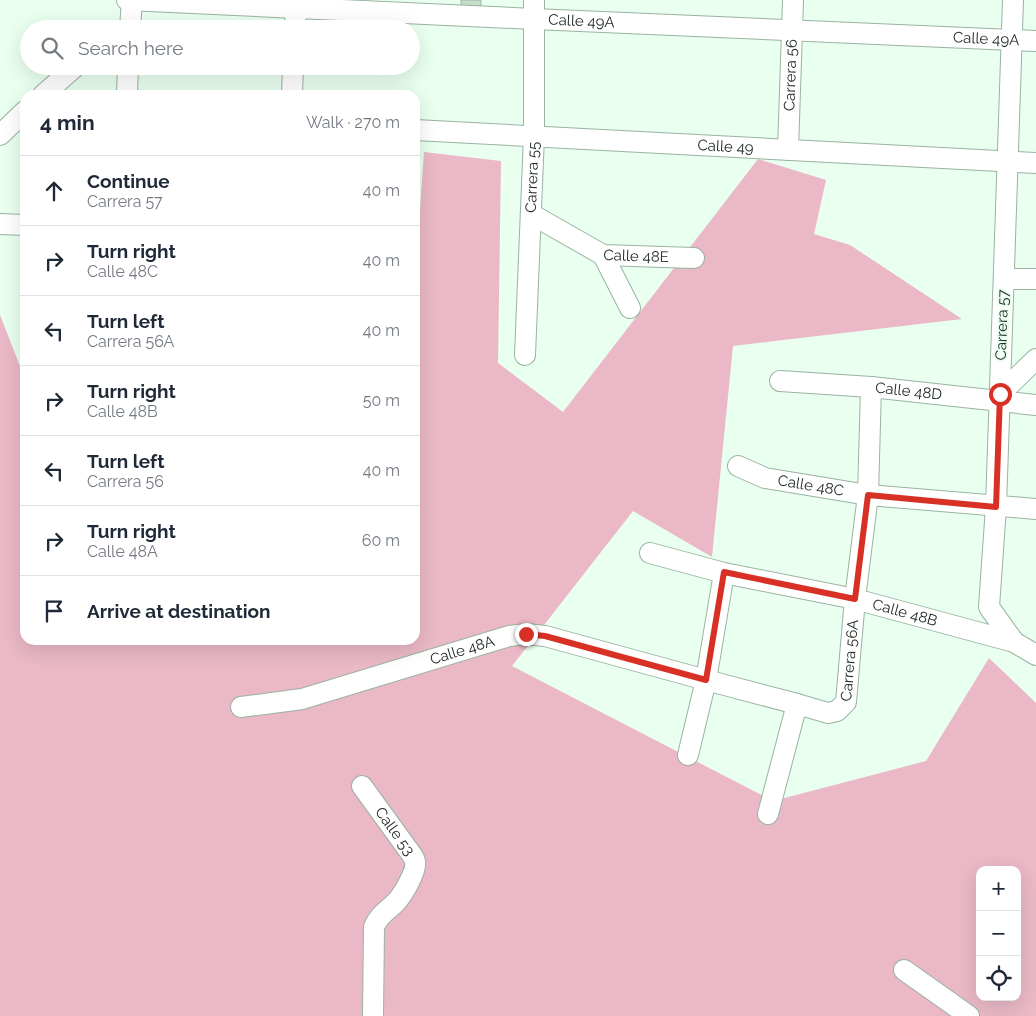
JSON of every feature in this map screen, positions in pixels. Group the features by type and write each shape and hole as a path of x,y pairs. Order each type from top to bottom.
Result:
{"street":[{"name":"Carrera 56","path":"788,150 793,0"},
{"name":"Carrera 57","path":"1013,0 996,507 988,607 1014,642"},
{"name":"Calle 49A","path":"128,13 296,4 534,10 792,30 1036,41"},
{"path":"295,20 296,4"},
{"name":"Carrera 55","path":"525,355 534,136 534,10"},
{"path":"49,90 66,75"},
{"path":"127,90 128,75"},
{"path":"292,90 293,75"},
{"path":"0,136 20,116"},
{"name":"Calle 49","path":"420,130 1036,163"},
{"name":"Calle 48E","path":"531,214 603,255 694,258"},
{"path":"0,224 20,226"},
{"path":"603,255 630,308"},
{"path":"1004,279 1036,279"},
{"path":"1000,398 1036,359"},
{"name":"Calle 48D","path":"780,381 1000,398 1036,405"},
{"name":"Carrera 56A","path":"828,713 837,711 846,702 855,599 868,495 871,387"},
{"name":"Calle 48C","path":"738,466 765,478 868,495 1036,509"},
{"name":"Calle 48B","path":"650,552 724,572 855,599 1014,642"},
{"path":"688,755 706,680 724,572"},
{"name":"Calle 48A","path":"241,708 302,699 508,636 526,634 545,636 828,713"},
{"path":"1014,642 1036,654"},
{"path":"768,814 797,704"},
{"name":"Calle 53","path":"362,786 416,862 415,869 406,887 397,900 378,917 374,926 373,1016"},
{"path":"904,970 969,1016"}],"shaded area":[{"path":"424,152 501,161 498,363 563,412 758,159 826,180 814,234 850,245 962,319 733,346 712,557 633,511 512,666 773,801 926,761 989,658 1036,703 1036,1016 0,1016 0,315 20,366 20,645 420,645 420,209"}],"building":[{"path":"461,0 481,0 481,10 461,10"}],"route":[{"path":"526,634 545,636 706,680 724,572 855,599 868,495 996,507 1000,394"}]}
